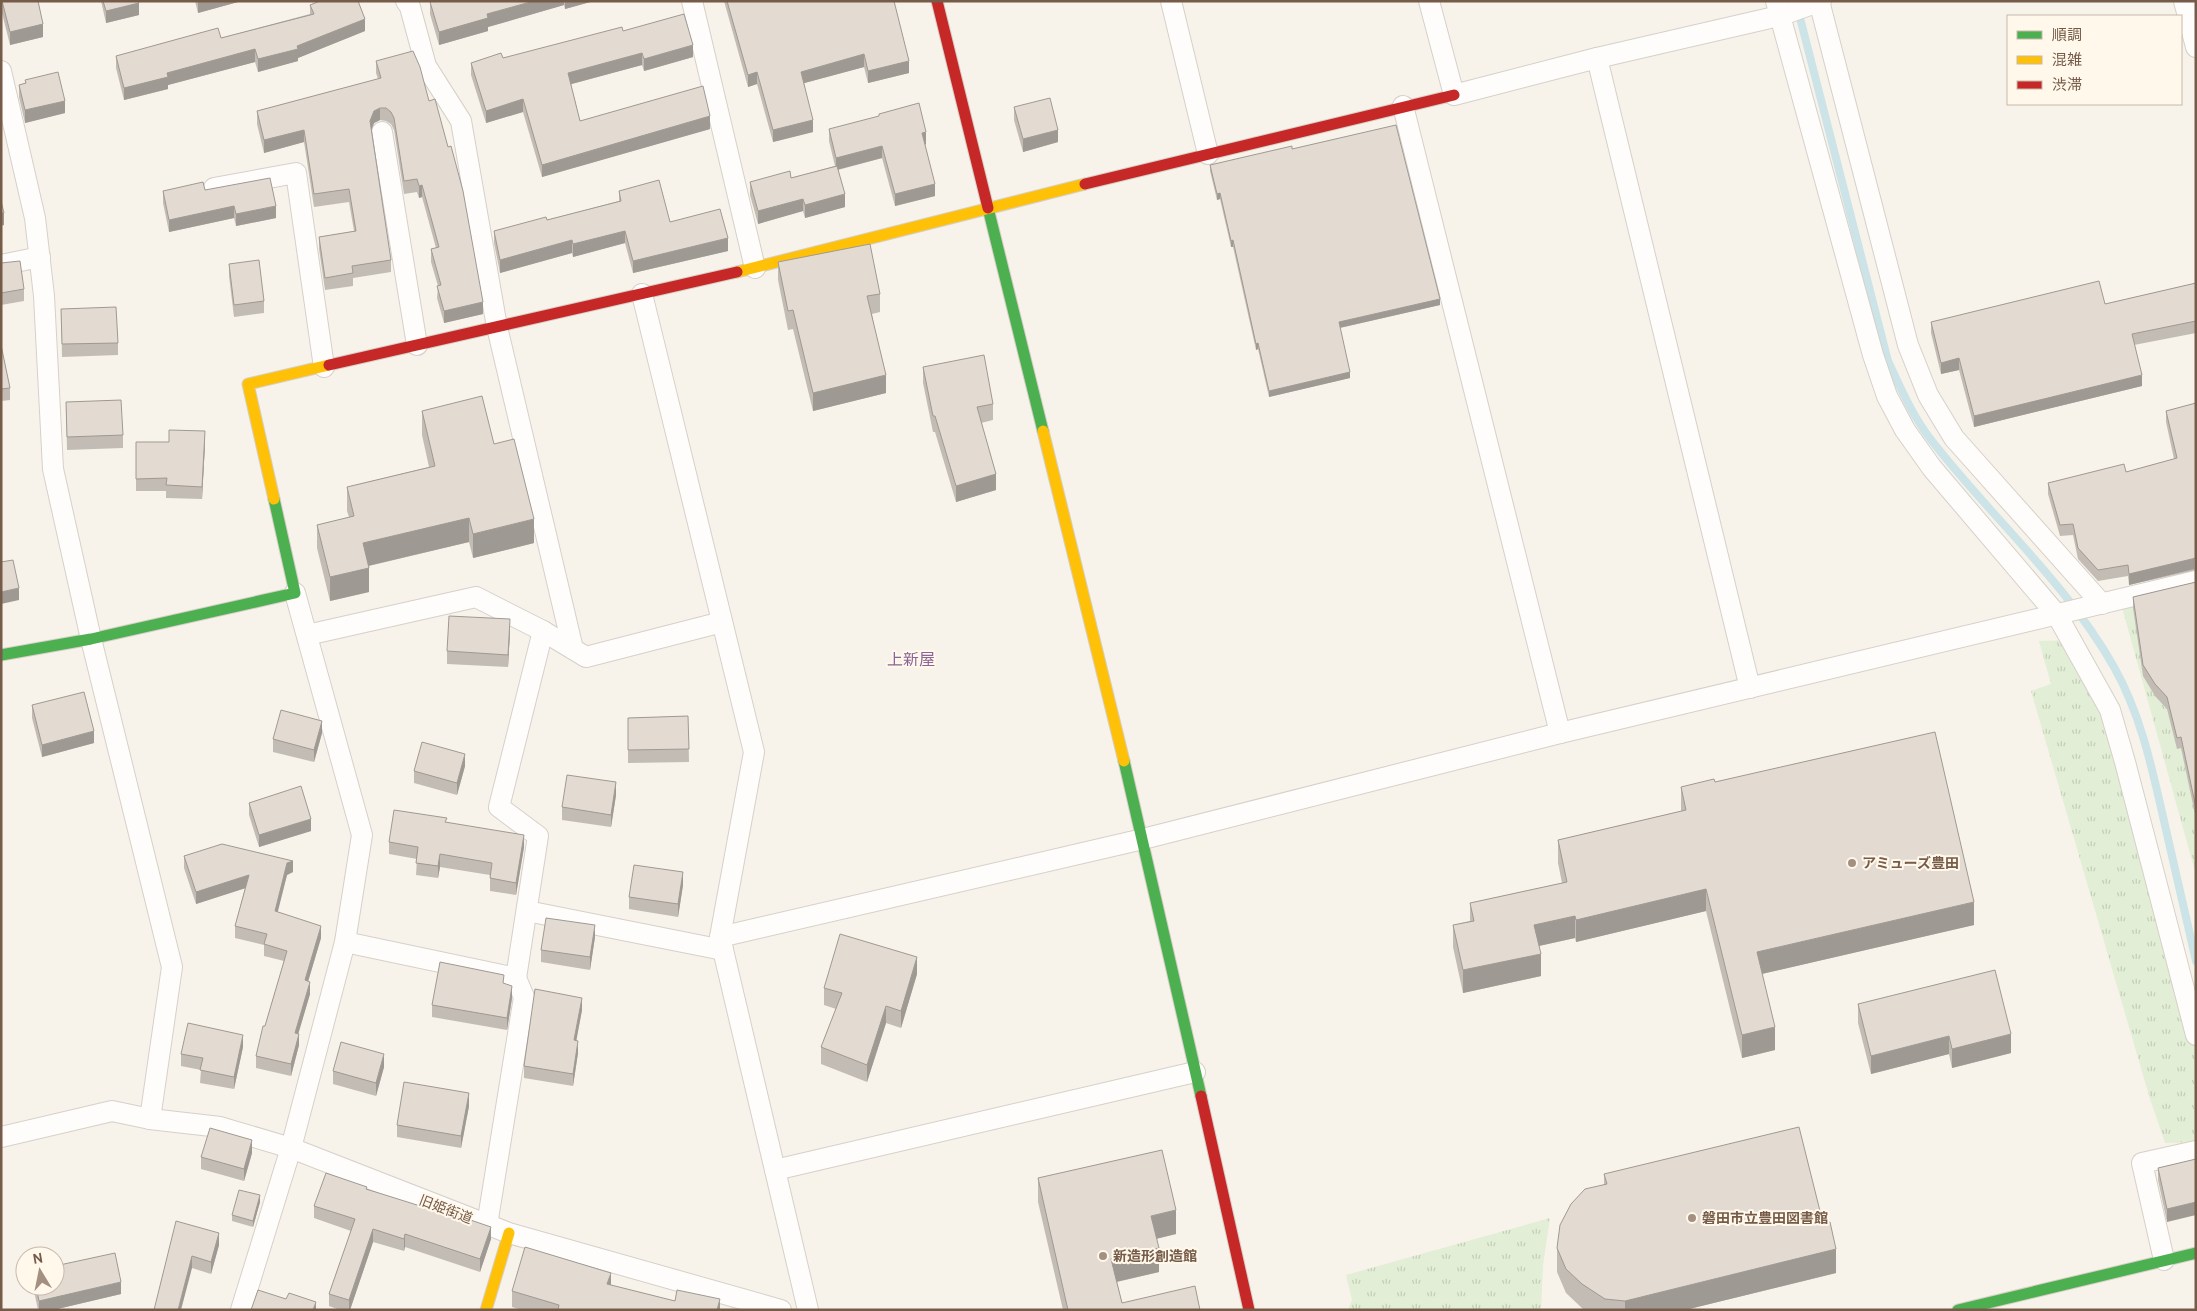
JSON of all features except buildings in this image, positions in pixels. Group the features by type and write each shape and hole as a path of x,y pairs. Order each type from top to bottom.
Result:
{"street":[{"path":"406,1 410,7 426,66 461,121 497,326 573,649"},
{"path":"692,1 755,268"},
{"path":"937,1 1143,839 1248,1310"},
{"path":"1171,1 1208,154"},
{"path":"1429,1 1454,95"},
{"path":"242,1310 290,1148 344,942 362,836 296,593 248,384 755,268 988,207 1454,95 1777,8 1820,1 1908,345 1928,395 1954,438 2102,604"},
{"path":"2184,1 2196,47"},
{"path":"1777,8 1873,355 1887,396 1905,430 1932,468 2057,615 2110,710 2126,762 2196,1035"},
{"path":"1597,58 1750,688"},
{"path":"1,70 35,218 44,296 53,469 91,639 172,967 150,1120"},
{"path":"1403,106 1560,733"},
{"path":"382,132 417,346"},
{"path":"214,188 296,173 324,367"},
{"path":"1,265 40,257"},
{"path":"642,294 754,752 721,943 808,1310"},
{"path":"527,911 721,943 1143,839 1560,733 2196,581"},
{"path":"1,655 91,639 296,593"},
{"path":"307,635 476,597 543,631 586,656 722,622"},
{"path":"487,1224 524,997 516,978 538,836 500,807 543,631"},
{"path":"344,942 516,978"},
{"path":"775,1170 1195,1072"},
{"name":"旧姫街道","path":"1,1137 112,1111 150,1120 220,1127 290,1148 509,1233 757,1307 781,1310"},
{"path":"2164,1260 2142,1163 2196,1151"},
{"path":"486,1310 509,1233"},
{"path":"1958,1310 2002,1305 2164,1260 2196,1253"}],"green space":[{"path":"2196,581 2196,875 2120,600"},
{"path":"2070,640 2112,719 2196,1028 2196,1142 2165,1143 2150,1099 2031,691 2051,684 2039,641"},
{"path":"1550,1218 1543,1265 1541,1310 1348,1310 1352,1300 1346,1275"}],"waterway":[{"path":"1798,10 1888,361 1925,432 2051,578 2095,636 2114,667 2132,704 2150,762 2196,961"}],"traffic: fast":[{"path":"988,208 1043,431"},
{"path":"1,655 91,639 295,593 274,499"},
{"path":"1124,761 1201,1096"},
{"path":"1958,1310 2196,1253"}],"traffic: slow":[{"path":"737,272 1085,184"},
{"path":"274,499 248,384 329,365"},
{"path":"1043,431 1124,761"},
{"path":"486,1310 509,1233"}],"traffic: jam":[{"path":"937,1 988,208"},
{"path":"1085,184 1454,95"},
{"path":"329,365 737,272"},
{"path":"1201,1096 1249,1310"}],"place":[{"name":"アミューズ豊田","path":"1852,863"},
{"name":"磐田市立豊田図書館","path":"1692,1218"},
{"name":"新造形創造館","path":"1103,1256"}],"district":[{"name":"上新屋","path":"911,659"}]}
